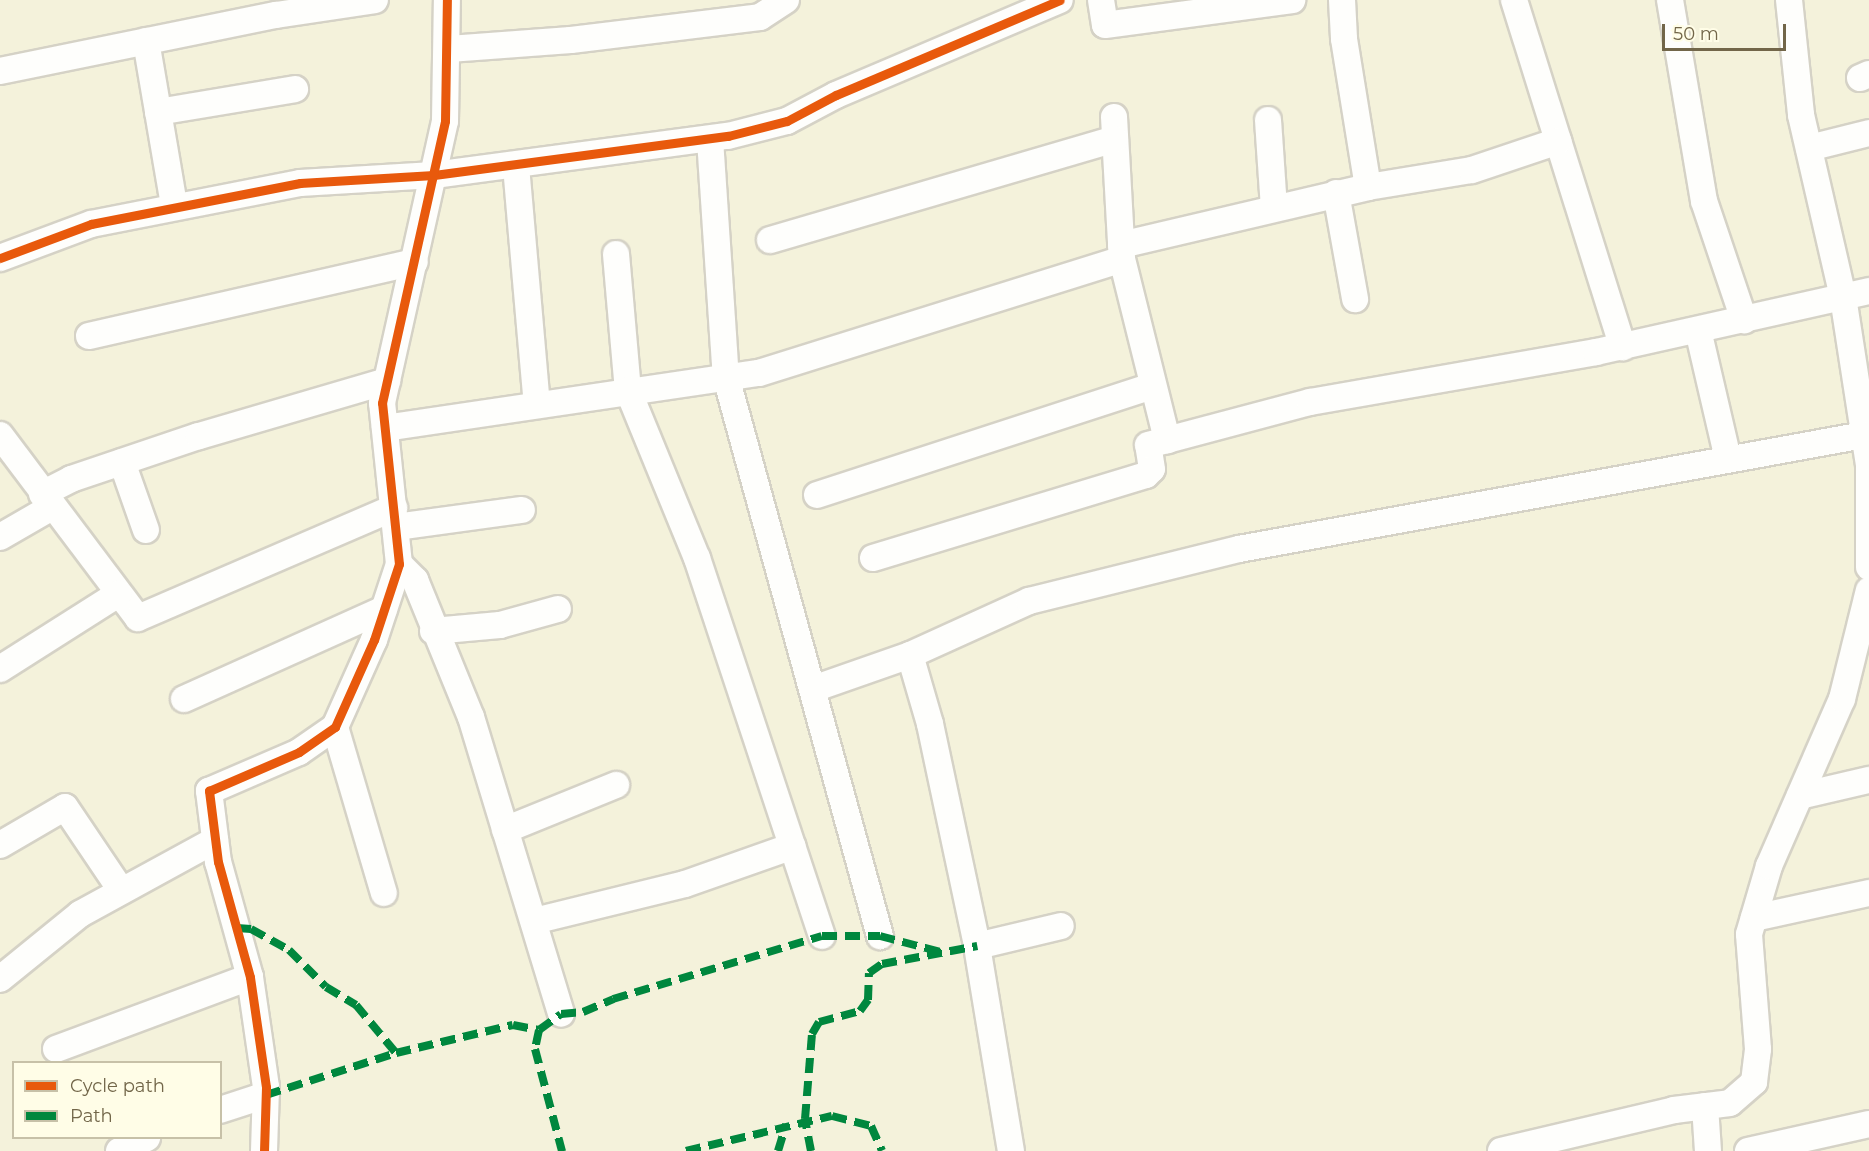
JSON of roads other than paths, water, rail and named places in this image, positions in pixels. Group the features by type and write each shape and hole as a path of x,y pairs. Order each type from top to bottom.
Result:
{"street":[{"path":"0,71 146,41 375,0"},
{"path":"264,1151 266,1095 250,977 215,840 209,791 299,752 335,727 384,609 399,564 382,402 445,121 449,49 447,0"},
{"path":"449,49 572,40 760,17 786,0"},
{"path":"0,258 91,224 174,205 300,183 434,175 516,166 710,139 787,121 836,95 1060,0"},
{"path":"1101,0 1105,25 1292,0"},
{"path":"1342,0 1344,39 1368,187"},
{"path":"1514,0 1623,347"},
{"path":"1670,0 1704,201 1744,320"},
{"path":"1789,0 1809,148 1864,398 1869,567"},
{"path":"146,41 174,205"},
{"path":"158,112 295,89"},
{"path":"1268,120 1274,207"},
{"path":"770,240 1114,128 1122,252 1152,386 1167,440"},
{"path":"1809,148 1869,133"},
{"path":"710,139 726,377 880,936"},
{"path":"385,428 726,377 799,361 1122,252 1274,207 1368,187 1472,170 1558,141"},
{"path":"516,166 537,404"},
{"path":"1336,194 1355,299"},
{"path":"616,254 628,390 697,558 822,936"},
{"path":"89,336 415,262"},
{"path":"873,558 1146,475 1152,469 1148,445 1310,402 1623,347 1869,291"},
{"path":"1698,330 1728,459"},
{"path":"0,537 47,501 71,478 387,381"},
{"path":"817,495 1152,386"},
{"path":"0,435 117,594 138,618 395,518 522,510"},
{"path":"813,689 910,655 1029,601 1239,549 1864,435"},
{"path":"122,462 146,530"},
{"path":"399,564 415,580 433,631 471,717 561,1014"},
{"path":"1501,1151 1706,1106 1730,1103 1754,1082 1758,1049 1749,934 1769,866 1800,796 1857,682 1869,590"},
{"path":"0,669 117,594"},
{"path":"184,699 384,609"},
{"path":"433,631 500,625 558,609"},
{"path":"910,655 930,724 977,946 1011,1151"},
{"path":"335,727 384,893"},
{"path":"1800,796 1869,780"},
{"path":"506,830 616,785"},
{"path":"0,845 65,807 121,890"},
{"path":"0,979 80,914 215,840"},
{"path":"534,921 685,884 793,846"},
{"path":"1754,918 1869,893"},
{"path":"977,946 1061,926"},
{"path":"56,1049 250,977"},
{"path":"222,1109 266,1095"},
{"path":"1706,1106 1708,1151"},
{"path":"1748,1151 1869,1124"},
{"path":"119,1151 143,1139"}]}
